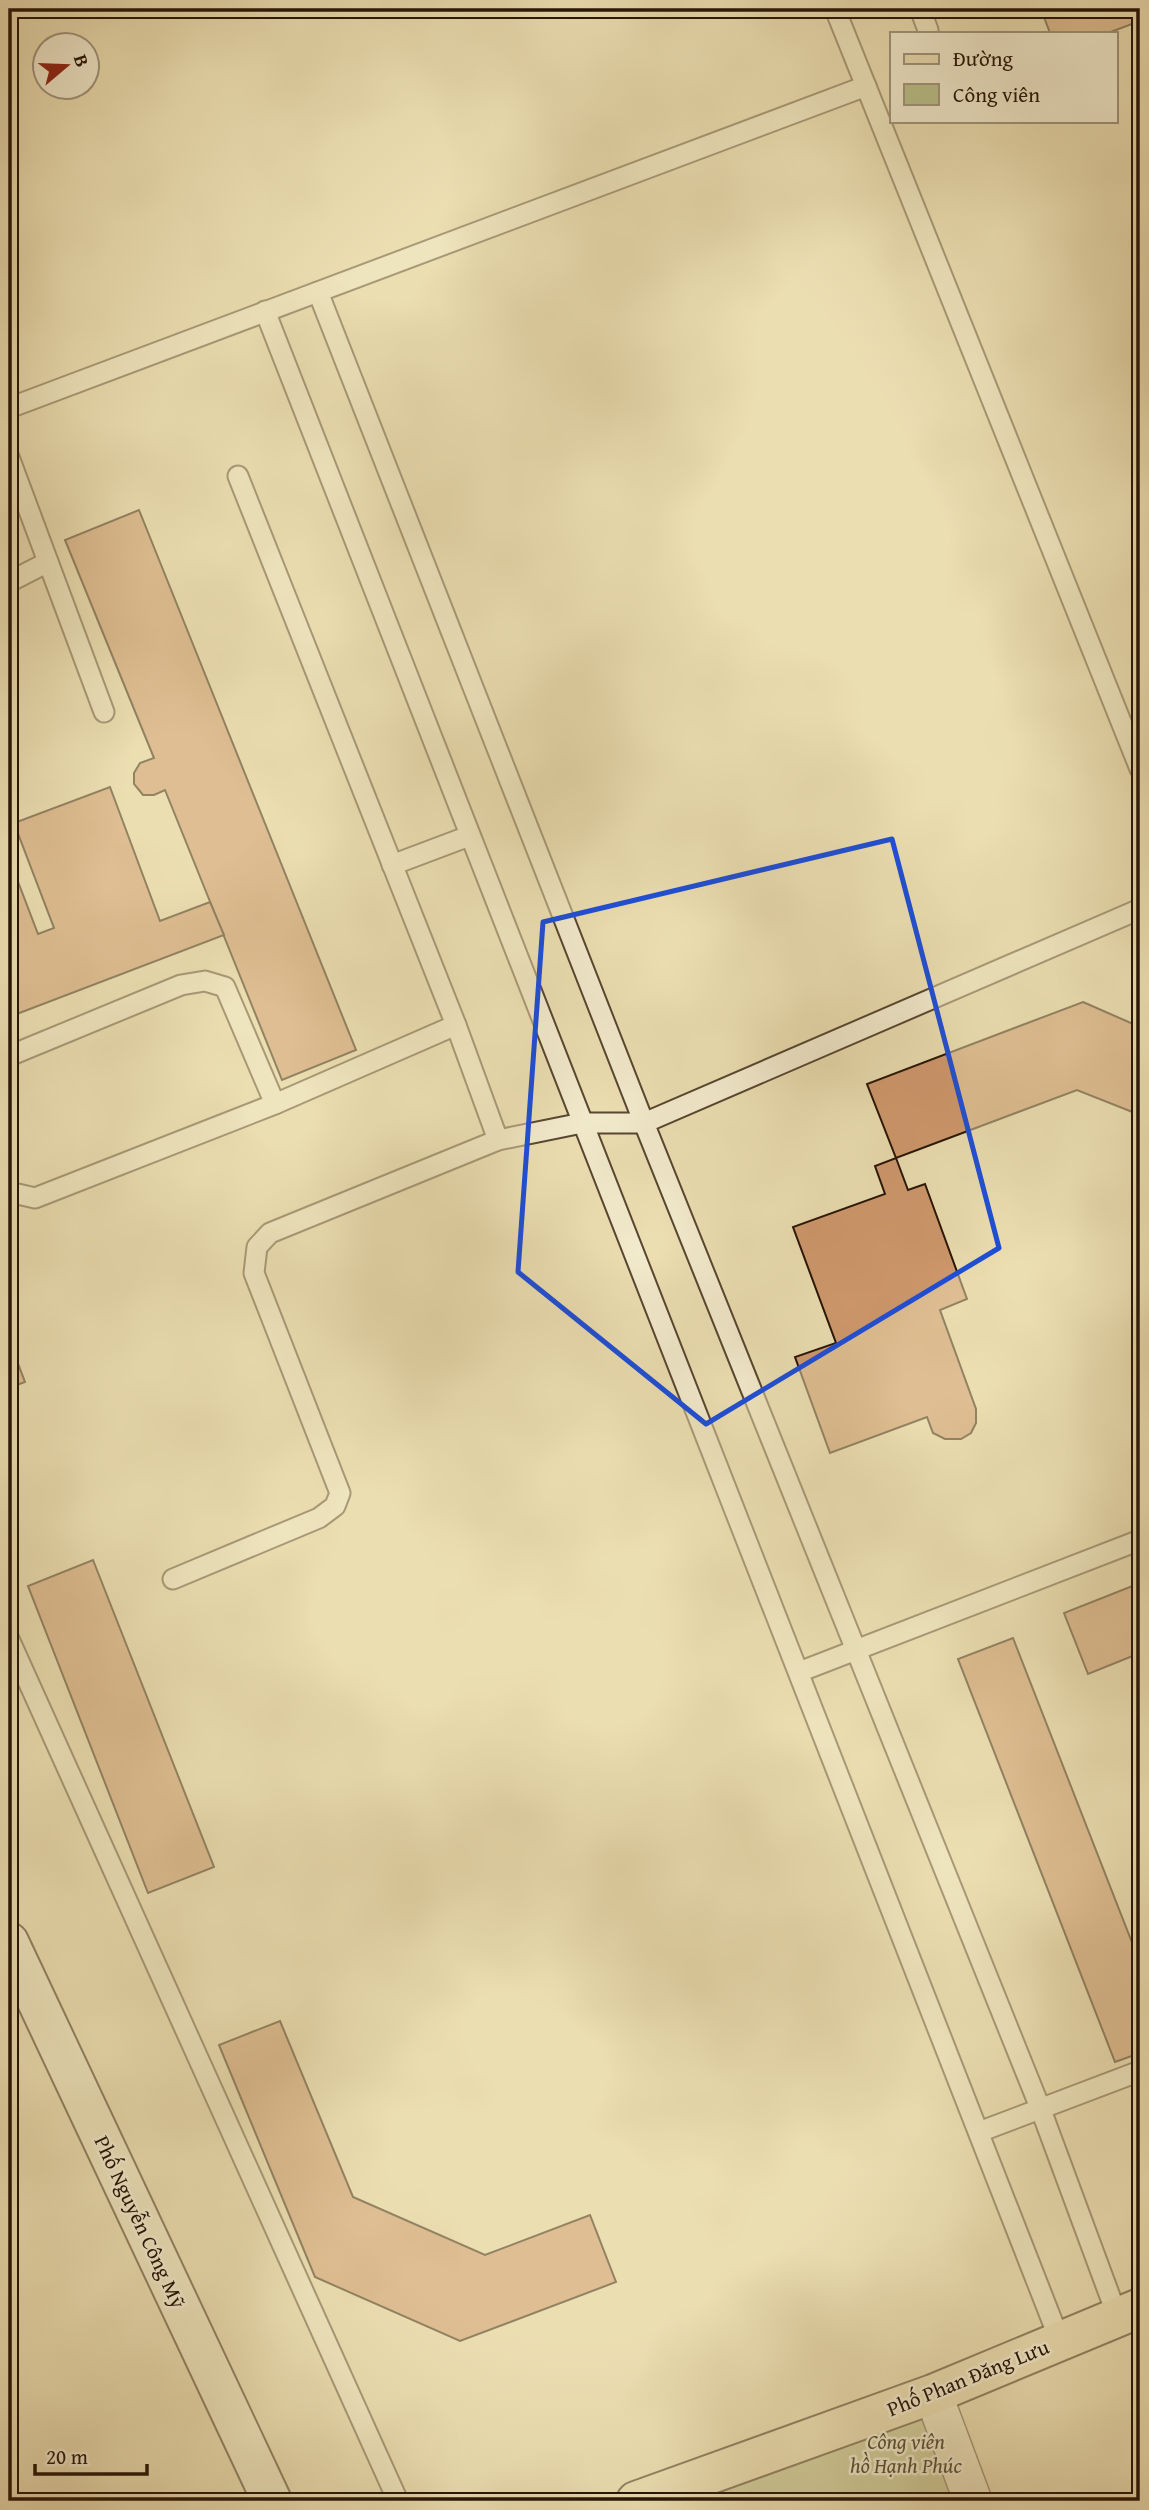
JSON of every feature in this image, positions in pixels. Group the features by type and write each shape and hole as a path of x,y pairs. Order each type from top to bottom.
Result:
{"main road":[{"name":"Phố Phan Đăng Lưu","path":"636,2501 933,2394 1129,2313"}],"street":[{"name":"Phố Nguyễn Công Mỹ","path":"9,1942 272,2501"},
{"path":"933,2394 973,2501"}],"lane":[{"path":"835,9 1140,769"},
{"path":"920,9 928,30"},
{"path":"9,408 866,86"},
{"path":"318,292 643,1123 1041,2110 1129,2313"},
{"path":"265,311 1060,2341"},
{"path":"9,457 104,712"},
{"path":"238,476 456,1025 498,1140"},
{"path":"9,582 48,562"},
{"path":"393,865 469,836"},
{"path":"173,1579 319,1518 335,1506 340,1493 254,1273 257,1247 270,1233 498,1140 582,1123 643,1123 1140,909"},
{"path":"9,1055 181,985 205,981 225,987 275,1104"},
{"path":"9,1192 35,1198 275,1104 456,1025"},
{"path":"799,1672 1140,1540"},
{"path":"9,1639 398,2501"},
{"path":"979,2132 1140,2071"}],"highlighted area":[{"path":"892,839 999,1248 706,1424 518,1272 543,922"}],"green space":[{"name":"Công viên hồ Hạnh Phúc","path":"933,2394 974,2501 646,2501"}],"building":[{"path":"1041,9 1135,9 1140,21 1111,32 1050,32"},
{"path":"139,510 356,1050 282,1080 165,790 154,795 143,795 134,784 134,773 140,763 154,758 65,540"},
{"path":"110,787 160,921 210,902 224,935 9,1017 9,858 38,934 54,928 14,823"},
{"path":"1083,1002 1140,1027 1140,1115 1077,1090 896,1158 867,1084"},
{"path":"896,1158 908,1190 925,1184 967,1299 940,1310 976,1409 976,1423 971,1433 961,1439 945,1439 933,1433 927,1417 830,1453 795,1357 836,1343 793,1227 885,1194 875,1166"},
{"path":"9,1340 25,1382 9,1388"},
{"path":"93,1560 214,1867 148,1893 28,1586"},
{"path":"1140,1583 1140,1653 1088,1674 1064,1613"},
{"path":"1013,1638 1140,1963 1140,2053 1115,2062 958,1659"},
{"path":"280,2021 353,2197 485,2255 590,2215 616,2282 460,2341 315,2277 219,2045"}]}
